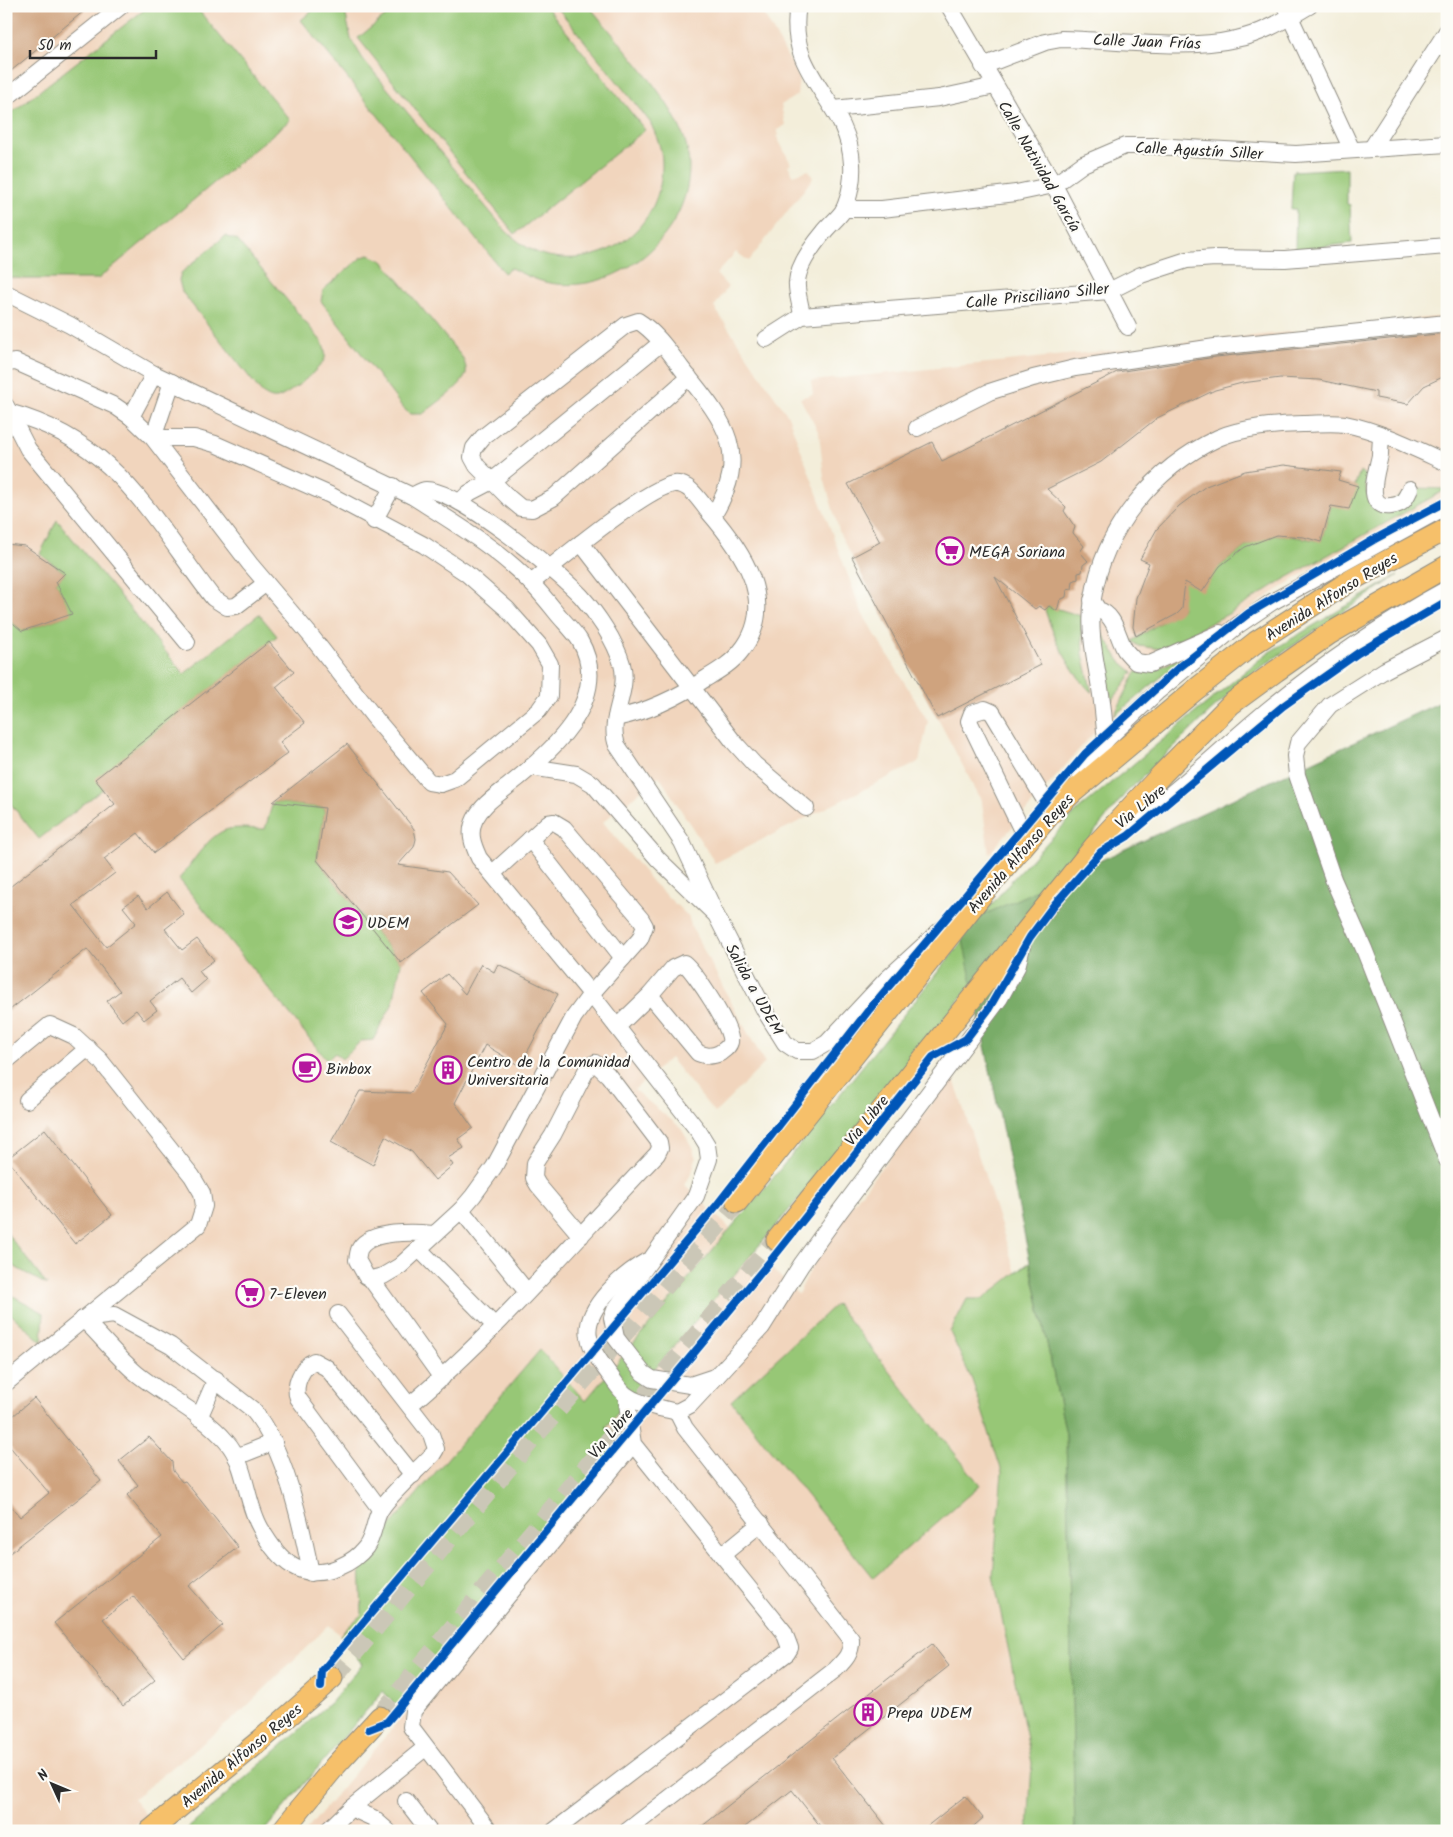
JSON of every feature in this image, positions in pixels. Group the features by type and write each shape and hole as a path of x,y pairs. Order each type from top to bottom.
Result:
{"main road":[{"name":"Avenida Alfonso Reyes","path":"737,1202 985,891 1027,840 1072,793 1195,690 1256,642 1353,579 1447,529"},
{"name":"Avenida Alfonso Reyes","path":"777,1240 1094,847 1231,704 1329,634 1447,566"},
{"name":"Avenida Alfonso Reyes","path":"150,1831 262,1739 332,1678"},
{"path":"282,1831 336,1765 380,1717"}],"street":[{"path":"6,98 121,6"},
{"path":"766,339 802,316 797,281 807,257 824,232 844,209 852,179 852,163 847,136 841,120 821,92 800,54 795,35 798,6"},
{"name":"Calle Natividad García","path":"949,6 1054,185 1128,327"},
{"name":"Calle Juan Frías","path":"983,66 1053,40 1212,43 1238,39 1287,12 1309,6"},
{"path":"1287,12 1352,150"},
{"path":"1370,149 1447,31"},
{"path":"834,109 939,98 995,86"},
{"name":"Calle Agustín Siller","path":"844,209 882,209 1016,194 1054,185 1083,164 1125,146 1296,154 1447,144"},
{"name":"Calle Prisciliano Siller","path":"802,316 1109,290 1141,275 1187,260 1215,258 1285,259 1447,246"},
{"path":"6,293 70,325 154,374 393,486 439,511 484,543 531,583 580,641 587,661 588,688 583,707 566,732 531,767 485,806 475,818 471,831 472,844 479,858 493,872 591,994 699,1132 707,1145 709,1159 696,1196 649,1260 615,1310 612,1318 616,1338 636,1365 652,1379 690,1384 717,1376"},
{"path":"688,377 553,498 532,509 521,508 476,466 472,457 474,448 483,437 626,325 638,321 662,343 712,406 725,429 732,454 731,476 726,496 713,516"},
{"path":"917,428 990,392 1033,378 1076,368 1216,347 1447,323"},
{"path":"460,502 469,493 492,481 662,343"},
{"path":"6,363 16,362 115,406 131,417 153,438 374,718 429,782 441,784 455,778 539,710 549,696 550,664 539,645 507,609 466,573 424,545 374,521 330,495 216,444 194,438 153,438"},
{"path":"131,417 154,374"},
{"path":"153,438 172,382"},
{"path":"7,409 36,419 64,432 106,462 140,499 213,598 228,607 236,606 266,583"},
{"path":"7,409 28,449 48,475 187,642"},
{"path":"1106,740 1101,690 1092,645 1092,600 1099,568 1117,531 1142,494 1177,460 1219,437 1276,424 1342,424 1381,435 1447,463"},
{"path":"1381,435 1380,457 1373,484 1378,501 1388,506 1396,505 1405,500 1410,488"},
{"path":"531,583 581,543 641,501 674,484 688,488 713,516 745,561 758,595 756,623 749,641 728,664 692,688 643,712 616,718"},
{"path":"374,521 393,486"},
{"path":"412,496 426,490 460,502 551,567 581,597 600,622 615,647 622,665 624,683 612,733 616,745 682,842 716,915"},
{"path":"1072,793 1106,740 1158,690 1238,625 1272,602 1447,506"},
{"path":"581,543 692,688 749,758 806,808"},
{"path":"1094,847 1142,818 1298,685 1375,631 1447,589"},
{"path":"1092,600 1098,610 1104,612 1111,619 1126,651 1136,662 1150,664 1238,625"},
{"path":"1447,638 1385,670 1330,705 1298,743 1294,756 1297,775 1333,878 1364,949 1447,1160"},
{"path":"1027,840 969,721 972,713 984,709 992,712 1052,812"},
{"name":"Salida a UDEM","path":"531,767 576,774 593,784 658,859 716,915 765,1011 785,1043 803,1052 813,1051 827,1043 886,980 985,891"},
{"path":"371,1279 393,1272 461,1210 494,1167 574,1016 644,932 641,918 560,824 554,822 548,824 493,872"},
{"path":"530,839 623,958"},
{"path":"626,1396 677,1412 690,1405 762,1327 801,1265 834,1219 1000,998 1017,967 1025,933"},
{"path":"616,1027 650,995 673,968 684,963 692,972 724,1022 730,1037 730,1043 724,1050 714,1056 706,1056 698,1052 650,995"},
{"path":"6,1061 50,1025 68,1032 88,1048 123,1087 192,1176 202,1193 204,1206 198,1225 6,1383"},
{"path":"27,1100 88,1048"},
{"path":"410,1405 442,1378 494,1326 581,1236 660,1148 659,1142 649,1128 608,1075 595,1063 588,1067 553,1134 535,1163 534,1170 534,1178 538,1185 581,1236"},
{"path":"461,1210 527,1292"},
{"path":"433,1234 391,1234 374,1237 360,1248 357,1260 366,1276 371,1279 442,1378"},
{"path":"419,1249 494,1326"},
{"path":"554,1831 790,1648 784,1632 633,1444 626,1396 594,1350 588,1336 590,1322 600,1301 630,1270 649,1260"},
{"path":"83,1319 99,1334 112,1351 136,1373 199,1418 227,1442 236,1457 260,1528 281,1558 301,1571 310,1573 329,1572 346,1564 364,1549 374,1534 380,1509 436,1449 431,1434 410,1405 338,1314"},
{"path":"83,1319 114,1315 171,1346 252,1409 274,1442 304,1542 310,1573"},
{"path":"380,1509 298,1398 296,1392 298,1382 308,1363 314,1361 326,1368 413,1475"},
{"path":"199,1418 216,1380"},
{"path":"627,1831 836,1669 849,1654 851,1639 761,1522 685,1428 677,1412"},
{"path":"236,1457 274,1442"},
{"path":"490,1831 411,1728 413,1711 633,1444"},
{"path":"722,1555 761,1522"},
{"path":"327,1831 351,1808 425,1748"},
{"path":"406,1801 428,1831"},
{"path":"351,1808 373,1818 388,1831"}],"shaded area":[{"name":"UDEM","path":"6,6 766,6 763,13 799,77 797,95 781,105 785,125 777,131 779,135 777,137 791,164 788,165 793,175 809,170 813,178 749,261 736,252 716,274 728,287 714,307 788,416 862,613 928,721 919,762 715,863 659,776 603,822 653,883 688,916 692,928 765,1063 715,1113 670,1058 634,1090 680,1127 691,1145 696,1158 692,1172 685,1185 798,1294 830,1233 953,1076 1016,1273 983,1299 950,1332 972,1380 1002,1472 993,1575 1032,1763 1028,1831 306,1831 404,1714 340,1635 329,1625 239,1714 133,1799 147,1816 126,1831 6,1831"},
{"path":"1447,316 1447,497 1307,571 1261,601 1189,654 1089,738 989,854 982,802 840,534 824,478 819,433 800,398 813,394 811,381"}],"green space":[{"path":"149,6 195,6 290,120 98,279 25,279 6,277 6,117"},
{"path":"318,6 344,6 351,39 363,59 506,231 534,251 544,255 567,258 589,256 609,249 627,238 642,224 653,206 660,185 661,152 650,122 556,6 589,6 660,93 681,131 687,148 689,175 683,201 671,225 655,246 634,264 610,276 584,283 557,284 527,276 511,268 504,273 301,20"},
{"path":"398,6 546,6 645,130 515,234 358,38"},
{"path":"1347,168 1347,204 1350,205 1352,243 1295,250 1296,209 1291,209 1293,171"},
{"path":"225,236 237,240 322,342 325,358 318,368 296,387 277,398 271,398 262,393 182,292 179,280 181,273"},
{"path":"369,255 383,261 462,357 465,365 466,373 460,384 423,414 410,414 403,408 321,301 323,290 362,257"},
{"path":"1360,471 1367,477 1367,494 1378,508 1416,488 1447,489 1283,580 1230,613 1161,649 1139,646 1132,641 1182,609 1178,584 1220,566 1245,547 1276,535 1321,541 1331,506 1357,486 1355,485"},
{"path":"57,520 184,674 259,614 277,636 96,779 103,789 39,839 6,798 6,617 23,631 71,614 56,582 65,573 40,554"},
{"path":"1398,575 1257,670 1211,711 1125,794 822,1171 606,1427 620,1443 398,1709 383,1691 264,1831 185,1831 331,1702 362,1664 340,1635 362,1614 360,1561 540,1350 585,1401 773,1178 1009,883 1078,810 1266,654"},
{"path":"1049,606 1081,616 1083,654 1092,693 1070,665 1058,643 1045,610"},
{"path":"1099,628 1120,661 1133,672 1112,701 1105,677"},
{"path":"1189,654 1114,716 1136,672 1152,671"},
{"path":"1447,699 1447,1831 1075,1831 1066,1434 960,926"},
{"path":"273,802 325,808 317,860 401,963 393,1003 373,1040 361,1041 342,1059 335,1053 327,1060 179,879 201,850 215,836 233,828 265,829"},
{"path":"6,1232 47,1285 6,1262"},
{"path":"1030,1262 1066,1434 1075,1831 1028,1831 1032,1763 993,1575 1002,1472 972,1380 950,1332 967,1299 983,1299"},
{"path":"6,1292 44,1313 42,1342 6,1310"},
{"path":"836,1304 980,1485 873,1578 731,1401"}],"building":[{"path":"6,6 90,6 6,75"},
{"path":"1447,333 1447,375 1424,386 1408,404 1376,398 1376,392 1319,380 1280,378 1242,383 1215,390 1157,418 1101,462 1047,489 1066,507 1064,511 1075,527 1073,533 1084,546 1080,552 1088,561 1083,565 1082,572 1078,573 1078,579 1073,581 1072,589 1067,590 1066,597 1060,600 1057,611 1049,606 1045,610 1039,606 1035,609 995,577 1041,665 937,718 852,557 880,542 848,484 932,442 942,461 1117,372 1216,357"},
{"path":"1284,465 1341,472 1338,480 1358,486 1349,509 1331,506 1321,542 1304,537 1276,535 1245,547 1220,566 1202,592 1185,582 1182,609 1177,614 1136,636 1133,627 1136,598 1149,563 1140,559 1157,529 1179,506 1206,486 1245,471"},
{"path":"6,544 25,546 65,573 56,582 72,614 22,631 6,617"},
{"path":"269,642 294,672 276,687 305,723 280,742 288,753 154,853 138,833 104,859 115,873 73,905 106,947 136,923 123,907 138,896 148,908 167,892 184,914 165,929 182,950 197,939 214,960 199,971 206,980 191,993 179,978 150,1001 157,1010 144,1020 136,1010 122,1021 107,1001 120,991 87,949 6,1013 6,890 115,804 95,779"},
{"path":"347,744 414,829 416,839 414,847 398,865 448,872 478,905 401,963 317,860 325,808 273,802"},
{"name":"Centro de la Comunidad Universitaria","path":"481,964 494,972 498,964 558,994 520,1066 485,1045 455,1103 473,1128 458,1139 464,1148 448,1158 453,1165 435,1180 412,1152 385,1136 373,1165 331,1142 360,1091 411,1093 448,1024 423,993 447,974 465,994"},
{"path":"45,1129 112,1215 75,1244 7,1159"},
{"path":"34,1398 101,1481 6,1556 6,1500 20,1517 49,1493 6,1442 6,1422"},
{"path":"149,1437 172,1462 173,1471 182,1482 185,1481 238,1547 189,1586 223,1625 184,1658 133,1596 103,1619 155,1680 123,1706 54,1623 162,1537 127,1495 138,1485 119,1461"},
{"name":"Prepa UDEM","path":"932,1644 949,1666 832,1758 890,1831 824,1831 792,1790 740,1831 696,1831"},
{"path":"965,1796 983,1818 968,1831 921,1831"}],"tunnel":[{"path":"332,1678 530,1440 737,1202"},
{"path":"380,1717 777,1240"}],"cycle path":[{"path":"321,1687 322,1671 717,1205 868,1011 1085,754 1176,670 1249,613 1375,539 1447,501"},
{"name":"Via Libre","path":"369,1729 387,1722 772,1259 933,1057 966,1039 988,1010 1030,937 1054,905 1101,852 1128,836 1283,706 1358,653 1447,601"}],"place":[{"name":"MEGA Soriana","path":"950,551"},
{"name":"UDEM","path":"348,922"},
{"name":"Binbox","path":"307,1068"},
{"name":"Centro de la Comunidad Universitaria","path":"448,1070"},
{"name":"7-Eleven","path":"250,1293"},
{"name":"Prepa UDEM","path":"868,1712"}]}
